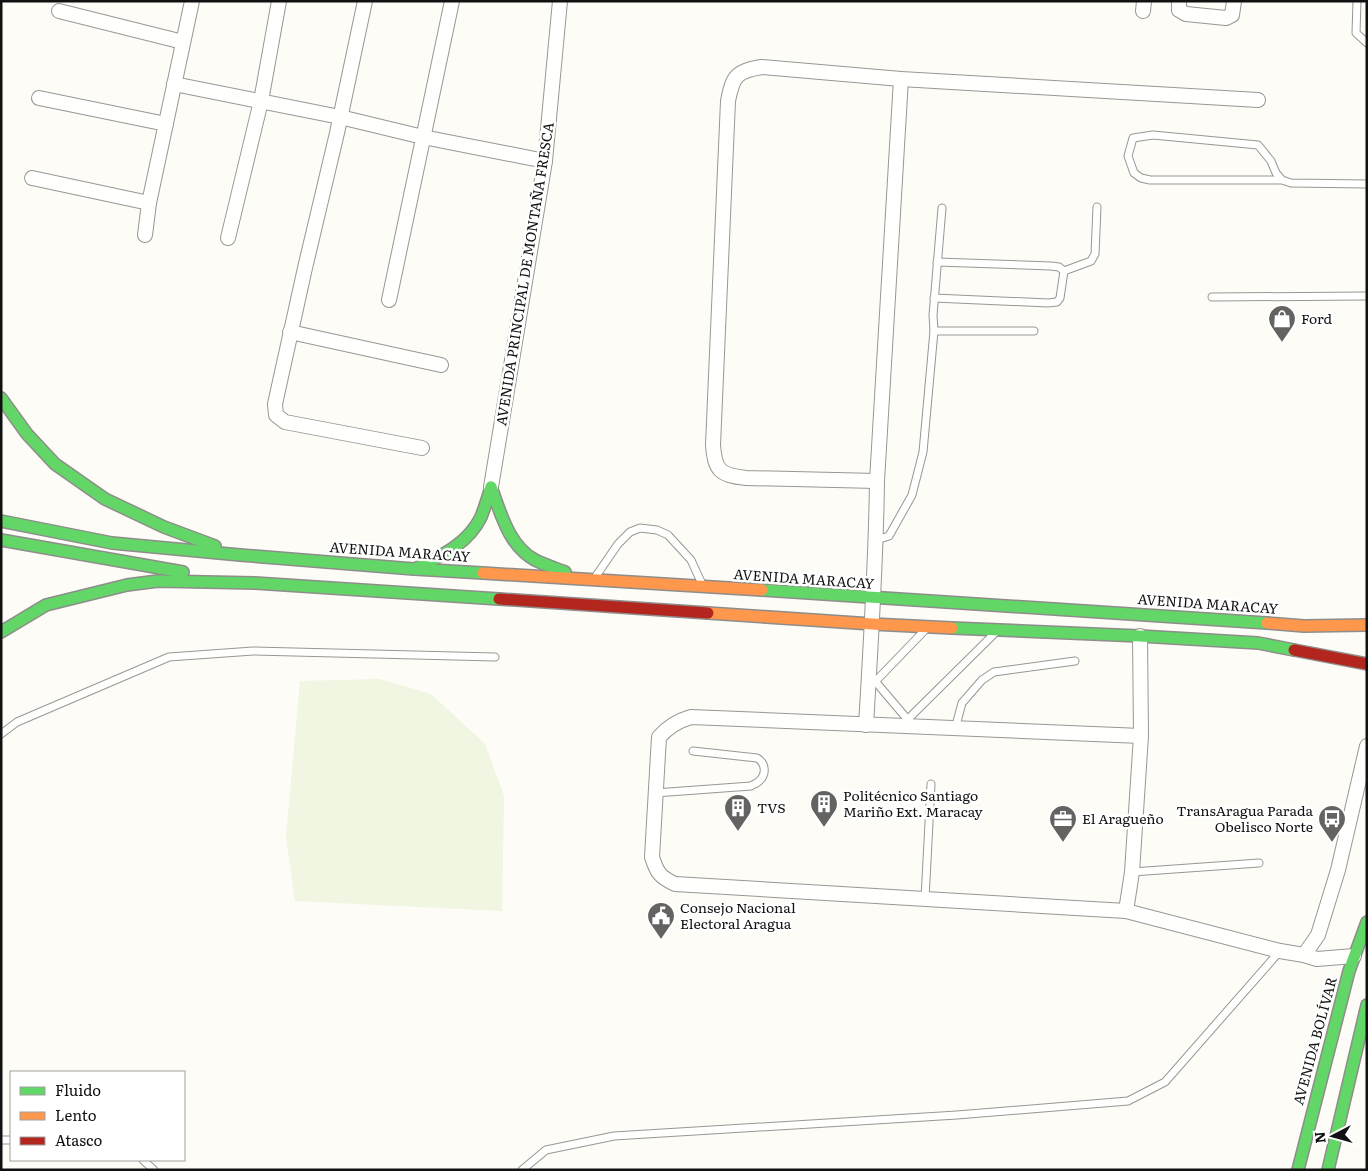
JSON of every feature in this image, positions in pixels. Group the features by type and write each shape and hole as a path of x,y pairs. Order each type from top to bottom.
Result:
{"street":[{"path":"145,235 148,203 192,1"},
{"path":"228,238 261,101 279,1"},
{"path":"365,1 337,133 290,332 275,404 276,415 285,422 422,448"},
{"path":"389,300 452,1"},
{"name":"AVENIDA PRINCIPAL DE MONTAÑA FRESCA","path":"491,487 545,160 560,1"},
{"path":"1180,1 1179,10 1182,12 1226,18 1232,15 1234,1"},
{"path":"59,11 183,42"},
{"path":"876,481 730,476 718,468 714,458 713,435 728,101 731,85 737,76 748,70 762,68 900,79 1258,100"},
{"path":"866,725 872,685 872,598 876,540 876,481 900,79"},
{"path":"174,84 340,117 423,137 545,160"},
{"path":"39,98 166,124"},
{"path":"32,178 148,203"},
{"path":"290,332 441,365"},
{"path":"1,398 27,434 56,464 105,499 164,527 240,555"},
{"path":"414,569 447,553 466,538 480,518 491,487"},
{"path":"491,487 506,528 517,545 532,559 581,578"},
{"path":"1,521 112,543 240,555"},
{"path":"1,540 254,583"},
{"name":"AVENIDA MARACAY","path":"240,555 414,569 581,578 1304,626 1367,625"},
{"path":"1,632 46,605 127,585 158,581 254,583 872,624 1258,643 1367,664"},
{"path":"1126,911 1132,872 1141,736 1140,636"},
{"path":"1141,736 955,728 904,723 866,725 691,716 668,727 659,737 652,857 656,868 664,879 675,884 1126,911 1317,959 1354,956"},
{"path":"1304,955 1318,935 1338,870 1367,746"},
{"name":"AVENIDA BOLÍVAR","path":"1298,1170 1349,971 1367,922"},
{"path":"1328,1170 1367,1005"}],"lane":[{"path":"1357,1 1356,33 1367,43"},
{"path":"1282,180 1276,173 1271,161 1258,145 1153,135 1133,138 1128,156 1134,173 1141,178 1150,180 1282,180 1290,183 1367,184"},
{"path":"1064,271 1091,261 1095,254 1098,207"},
{"path":"876,540 888,536 912,496 923,452 934,331 934,298 942,208"},
{"path":"938,262 1051,266 1059,267 1064,271"},
{"path":"934,298 1057,302 1060,298 1064,271"},
{"path":"1212,297 1367,296"},
{"path":"934,331 1034,331"},
{"path":"594,579 618,544 630,532 640,528 657,530 668,535 691,560 703,587"},
{"path":"929,626 872,685 904,723 998,629"},
{"path":"1,734 17,722 169,657 253,651 495,657"},
{"path":"955,728 962,703 982,680 994,672 1075,661"},
{"path":"656,793 751,786 762,778 764,765 757,758 694,751"},
{"path":"925,899 931,784"},
{"path":"1132,872 1259,863"},
{"path":"522,1170 546,1150 614,1136 957,1115 1128,1101 1165,1082 1280,951"},
{"path":"144,1161 154,1170"}],"green space":[{"path":"379,679 431,694 485,744 504,796 502,911 295,901 286,836 300,681"}],"traffic: fast":[{"path":"1,398 27,434 55,464 105,499 164,527 215,546"},
{"path":"491,487 502,518 512,538 526,554 535,560 565,572"},
{"path":"415,569 453,548 469,535 481,517 491,487"},
{"path":"1,521 112,543 240,555 483,573"},
{"path":"1,540 183,572"},
{"path":"1,632 46,605 127,585 158,581 255,583 499,599"},
{"path":"762,590 1267,623"},
{"path":"952,628 1258,643 1294,650"},
{"path":"1298,1170 1349,971 1367,922"},
{"path":"1328,1170 1367,1005"}],"traffic: slow":[{"path":"483,573 762,590"},
{"path":"708,613 952,628"},
{"path":"1267,623 1304,626 1367,625"}],"traffic: jam":[{"path":"499,599 708,613"},
{"path":"1294,650 1367,664"}],"place":[{"name":"Ford","path":"1282,343"},
{"name":"Politécnico Santiago Mariño Ext. Maracay","path":"824,828"},
{"name":"TVS","path":"738,832"},
{"name":"El Aragueño","path":"1063,843"},
{"name":"TransAragua Parada Obelisco Norte","path":"1332,843"},
{"name":"Consejo Nacional Electoral Aragua","path":"661,940"}]}
